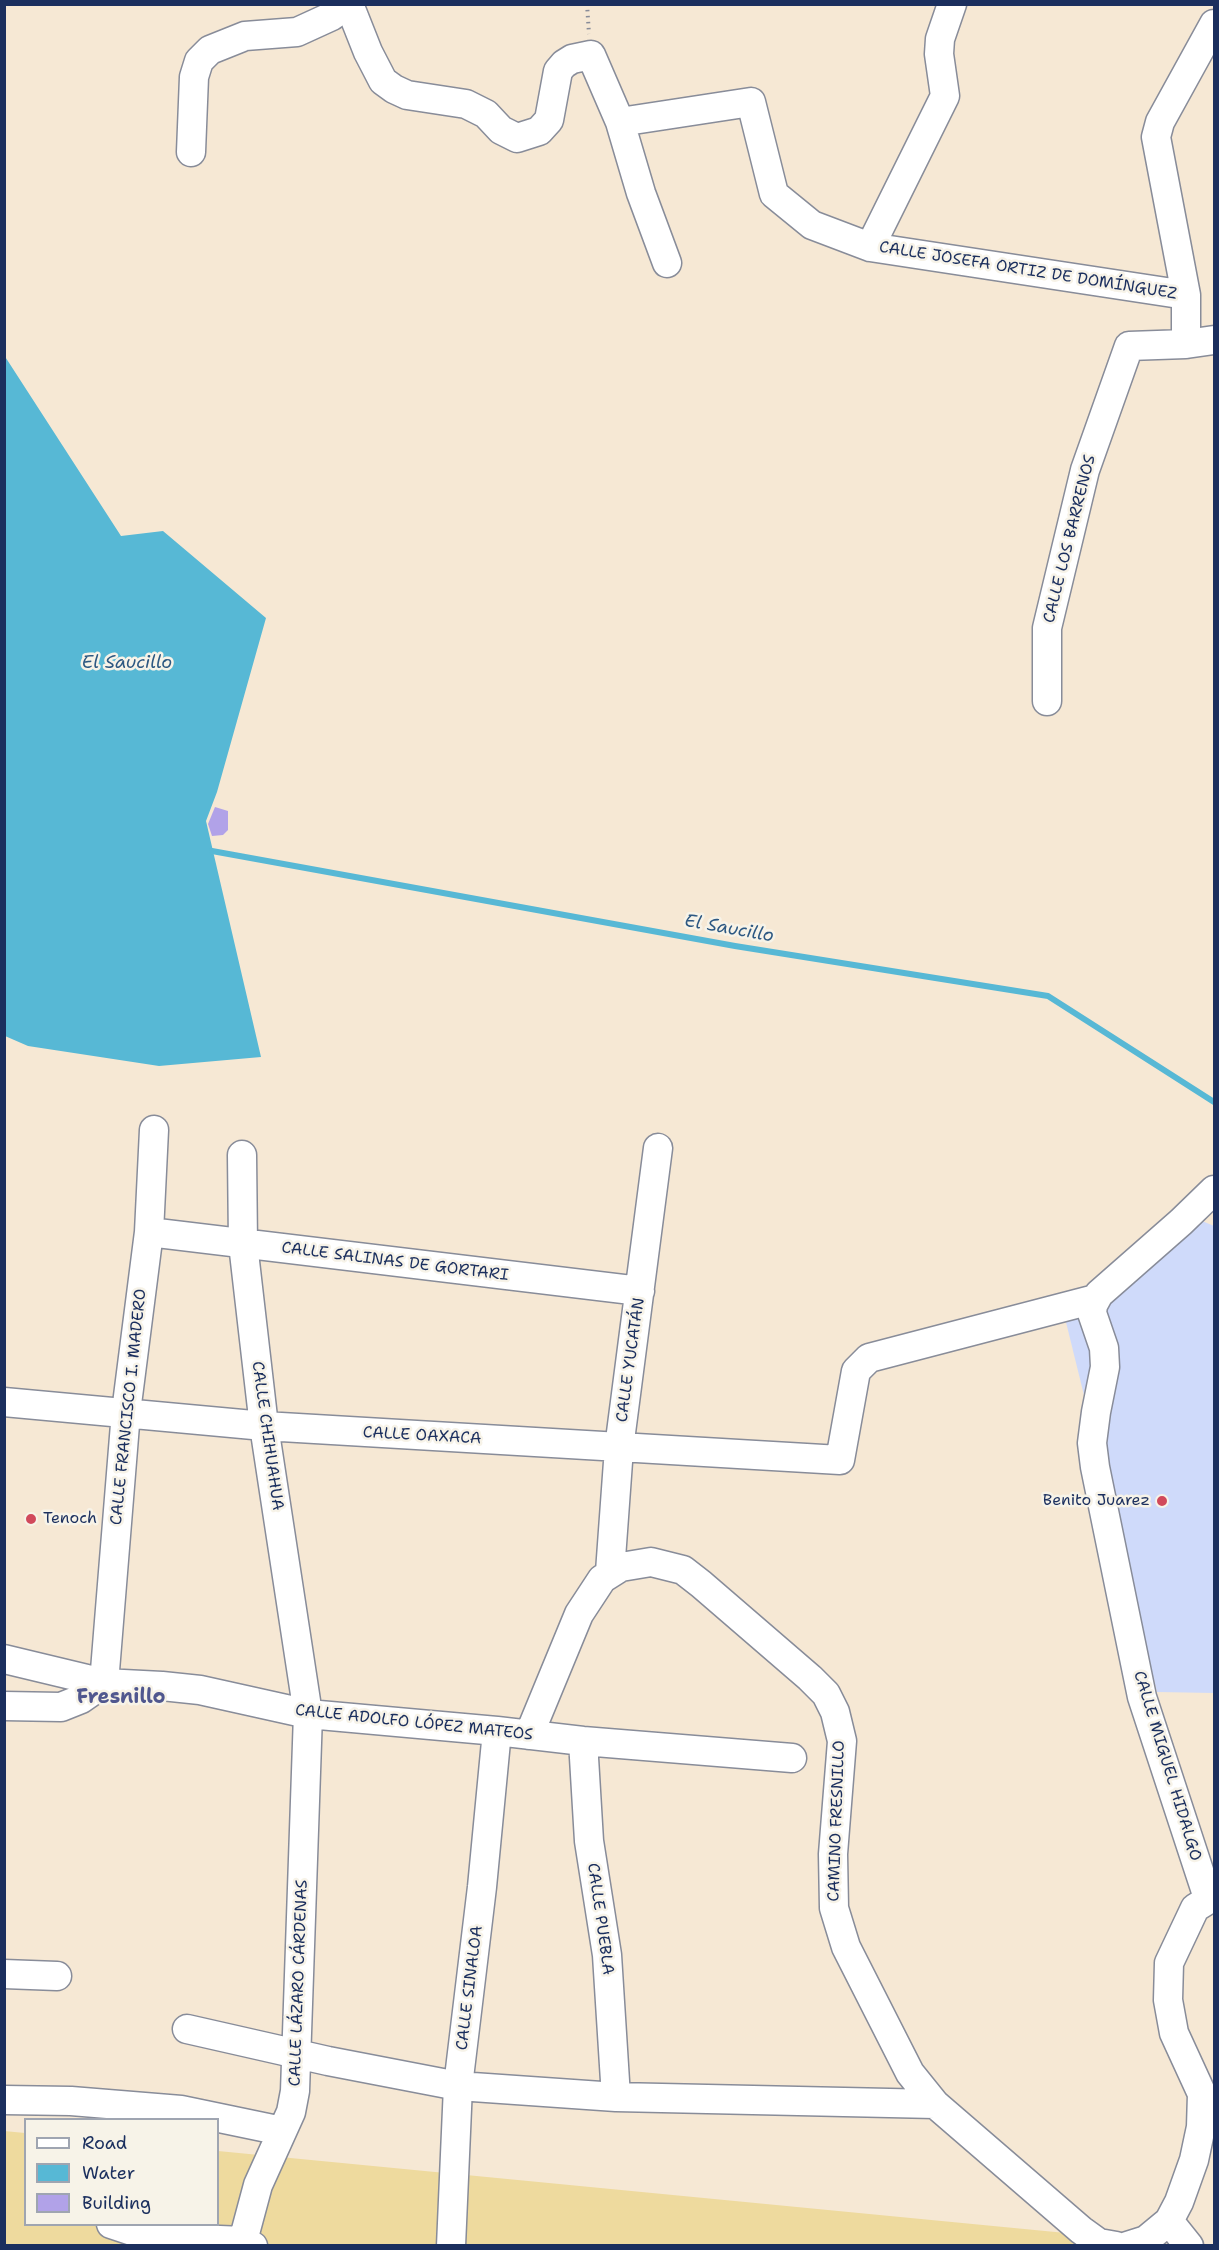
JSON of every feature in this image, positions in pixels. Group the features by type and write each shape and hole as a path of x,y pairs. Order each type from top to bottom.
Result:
{"street":[{"path":"191,152 194,77 199,60 210,50 245,36 297,32 332,16 338,4"},
{"path":"349,4 358,32 383,81 407,95 466,104 486,114 501,130 517,138 539,131 549,120 558,71 564,64 572,59 591,55 620,122 641,193 667,263"},
{"path":"870,246 945,96 939,54 940,39 952,4"},
{"path":"1215,24 1160,122 1156,137 1186,295 1185,344 1215,340"},
{"name":"CALLE JOSEFA ORTIZ DE DOMÍNGUEZ","path":"620,122 751,102 774,194 813,225 870,246 1186,295"},
{"name":"CALLE LOS BARRENOS","path":"1047,701 1047,628 1085,470 1129,346 1185,344"},
{"name":"CALLE FRANCISCO I. MADERO","path":"104,1683 126,1413 149,1232 154,1130"},
{"name":"CALLE YUCATÁN","path":"610,1572 619,1448 658,1148"},
{"name":"CALLE CHIHUAHUA","path":"242,1155 243,1244 264,1426 308,1714"},
{"path":"1095,1299 1215,1190"},
{"name":"CALLE SALINAS DE GORTARI","path":"149,1232 640,1291"},
{"name":"CALLE OAXACA","path":"4,1402 264,1426 840,1460 856,1371 869,1358 1095,1299"},
{"name":"CALLE MIGUEL HIDALGO","path":"1095,1299 1092,1313 1104,1348 1105,1367 1092,1443 1095,1467 1142,1697 1211,1897"},
{"name":"CAMINO FRESNILLO","path":"610,1572 621,1567 651,1562 683,1570 826,1694 835,1712 842,1741 833,1854 834,1908 846,1947 910,2073 935,2104 1081,2230 1099,2243 1116,2246"},
{"path":"529,1735 579,1614 595,1588 610,1572"},
{"name":"CALLE ADOLFO LÓPEZ MATEOS","path":"4,1659 104,1683 200,1690 308,1714 583,1741 792,1758"},
{"path":"4,1706 61,1707 81,1699 104,1683"},
{"name":"CALLE LÁZARO CÁRDENAS","path":"248,2243 258,2186 291,2112 295,2091 308,1714"},
{"name":"CALLE SINALOA","path":"451,2246 458,2086 482,1887 496,1731"},
{"name":"CALLE PUEBLA","path":"583,1741 589,1841 607,1955 616,2097"},
{"path":"1127,2246 1146,2240 1169,2221 1179,2202 1194,2160 1203,2110 1202,2094 1174,2033 1168,2000 1169,1963 1194,1908 1211,1897"},
{"path":"4,1974 57,1976"},
{"path":"187,2029 328,2061 458,2086 616,2097 935,2104"},
{"path":"4,2100 72,2110 181,2110 282,2131"},
{"path":"1169,2221 1190,2246"},
{"path":"117,2226 150,2238 248,2243"}],"shaded area":[{"name":"Benito Juarez","path":"1195,1218 1214,1226 1214,1693 1157,1692 1063,1310"}],"sand":[{"path":"4,2131 24,2133 24,2226 219,2226 219,2151 1076,2234 1080,2245 5,2245"}],"water":[{"name":"El Saucillo","path":"4,355 121,536 163,531 266,618 217,792 206,821 261,1057 159,1066 28,1046 5,1036"}],"building":[{"path":"215,807 228,811 228,830 223,835 212,836 208,824"}],"waterway":[{"name":"El Saucillo","path":"212,851 735,946 1048,996 1214,1102"}],"place":[{"name":"Benito Juarez","path":"1162,1501"},
{"name":"Tenoch","path":"31,1519"}],"district":[{"name":"Fresnillo","path":"121,1698"}]}
